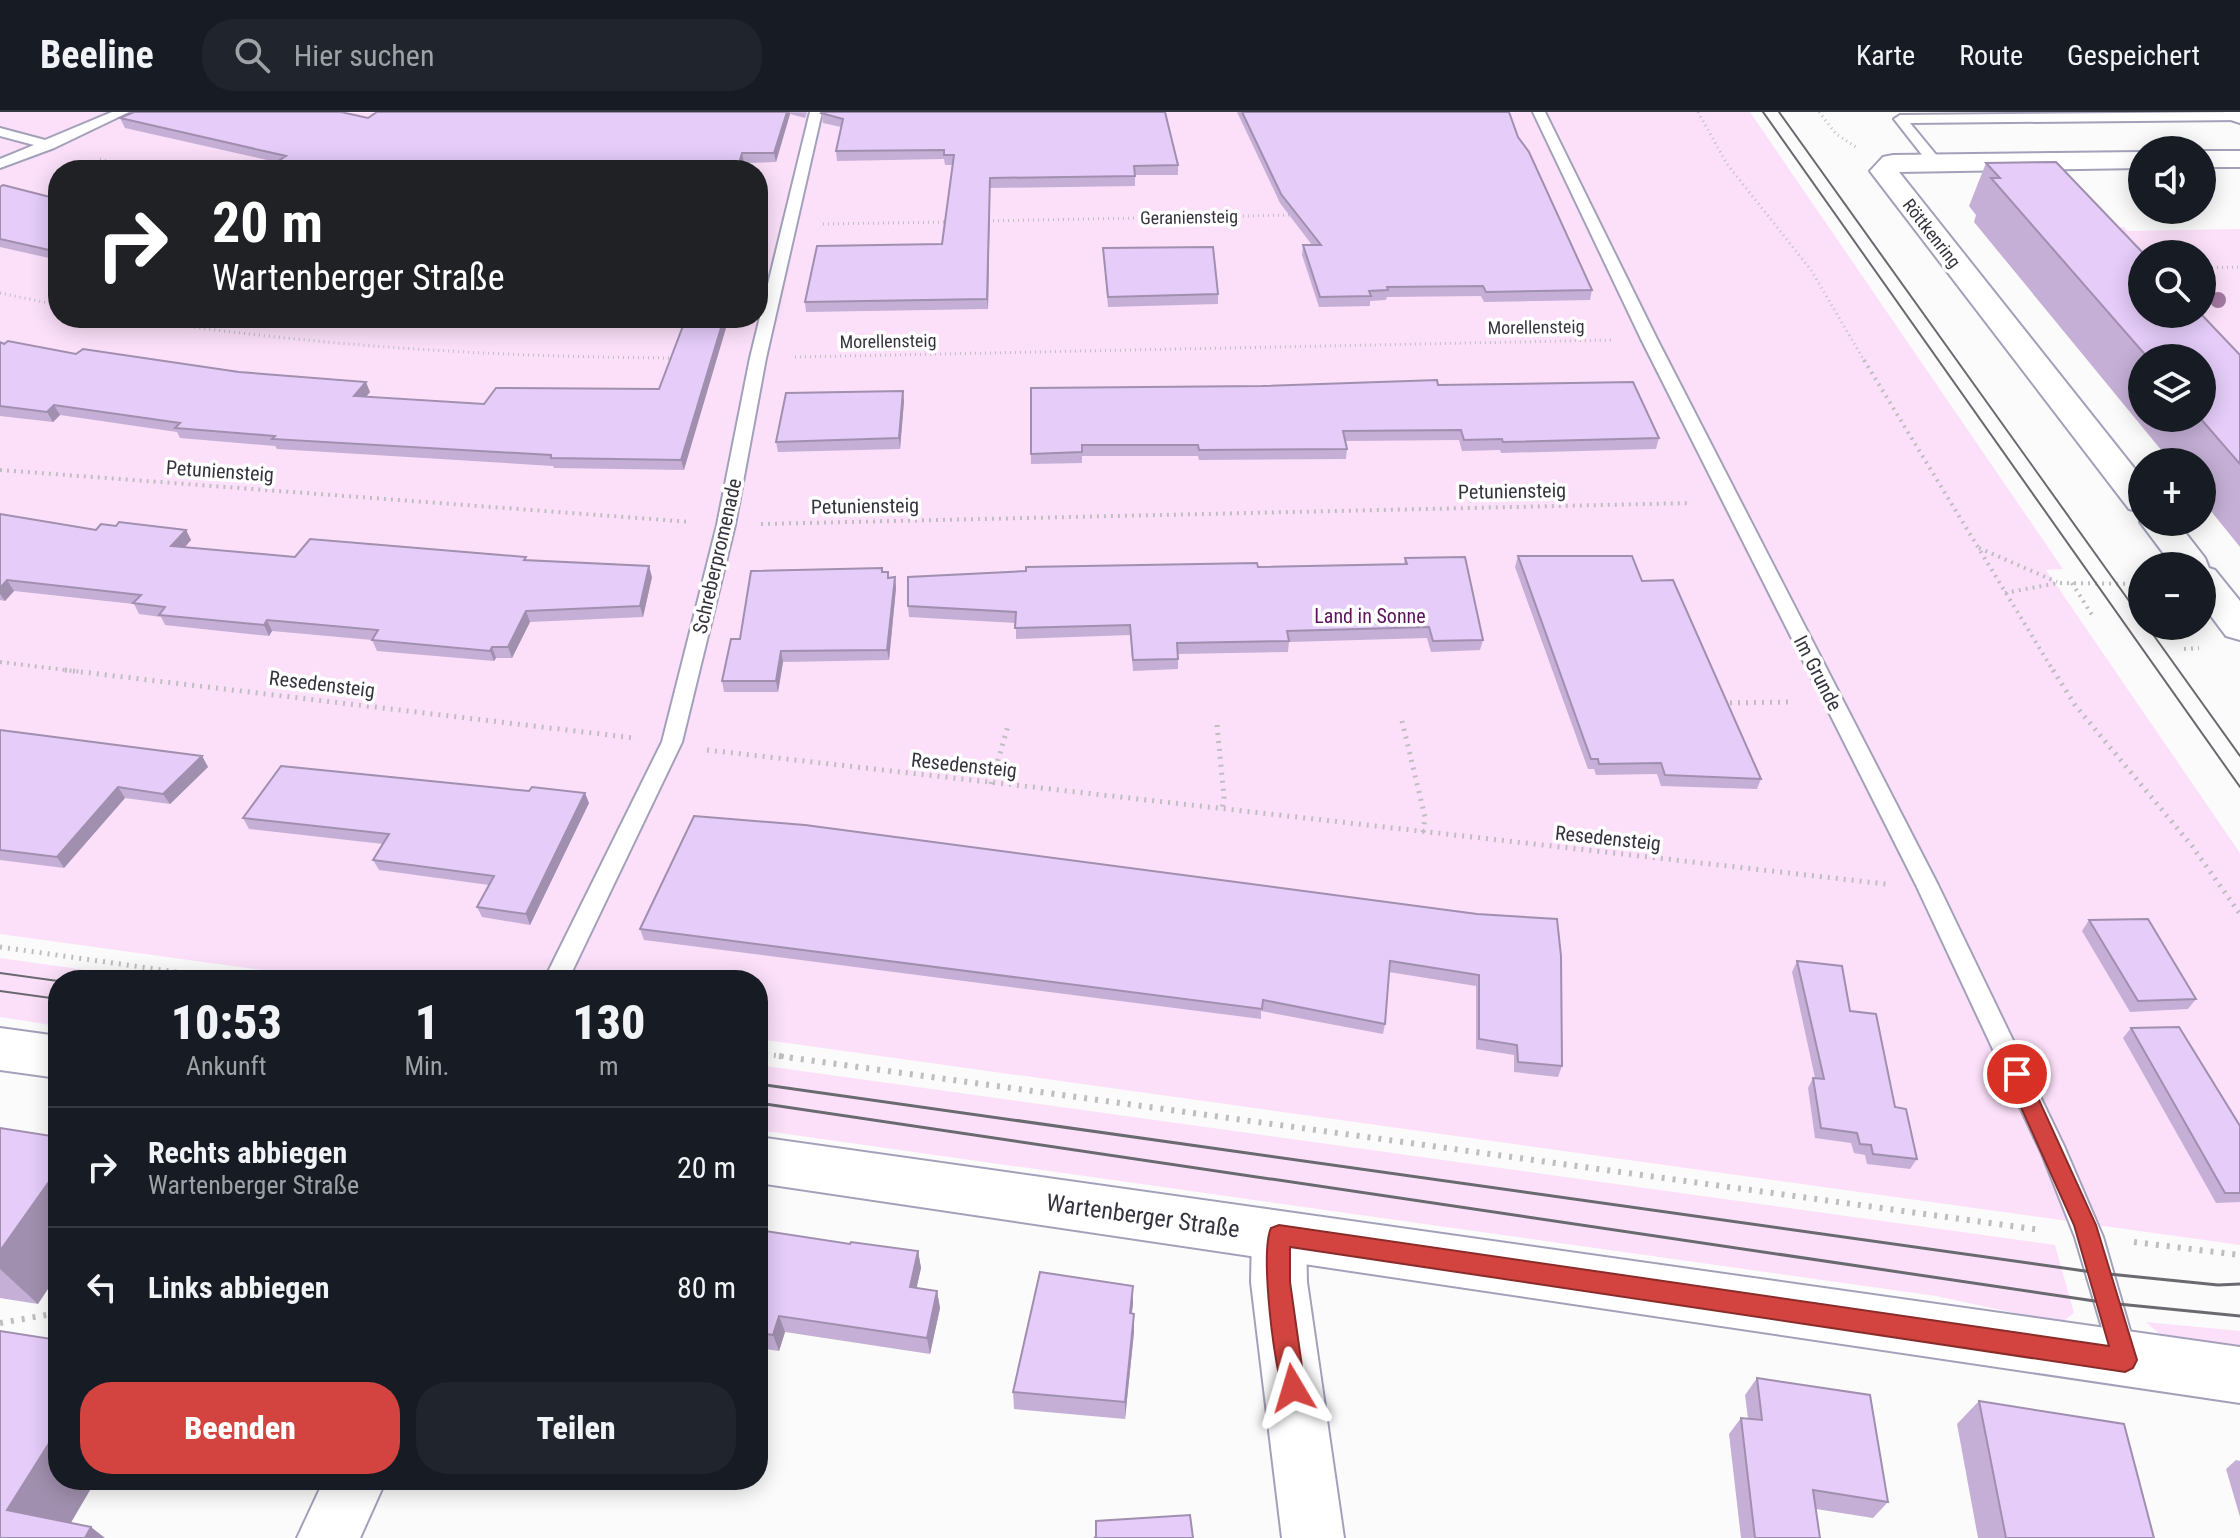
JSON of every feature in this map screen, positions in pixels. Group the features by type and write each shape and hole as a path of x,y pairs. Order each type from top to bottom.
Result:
{"street":[{"path":"2216,159 2240,159"},
{"path":"1888,167 1893,163 2128,160"},
{"name":"Röttkenring","path":"1888,167 1884,171 2128,483"},
{"path":"2169,536 2181,552"},
{"path":"2216,596 2240,627"},
{"path":"0,1049 48,1056"},
{"name":"Wartenberger Straße","path":"768,1161 2240,1375"},
{"path":"1279,1236 1279,1282 1313,1538"},
{"path":"328,1538 351,1490"}],"lane":[{"path":"0,164 123,112"},
{"name":"Schreberpromenade","path":"768,316 816,112"},
{"name":"Im Grunde","path":"1539,112 1649,339 1927,885 2055,1154 2089,1237 2125,1360"},
{"path":"1935,162 1900,119 2239,114"},
{"path":"0,132 49,145"},
{"name":"Schreberpromenade","path":"561,970 672,742 726,525 765,328"}],"path":[{"path":"1698,112 1727,164 1811,270 1976,547 2075,705 2192,846 2240,914"},
{"path":"1819,112 1836,134 1888,167"},
{"name":"Geraniensteig","path":"982,221 1301,215"},
{"path":"790,225 950,222"},
{"path":"2216,268 2240,267"},
{"path":"0,293 48,303"},
{"name":"Morellensteig","path":"185,328 329,346 468,355 758,358 1649,339"},
{"name":"Petuniensteig","path":"0,470 726,525 1732,502"},
{"path":"1976,547 2058,583"},
{"path":"2005,593 2058,583 2128,584"},
{"path":"2072,583 2092,615"},
{"name":"Resedensteig","path":"0,662 672,742 734,755 1423,834 1873,883 1927,885"},
{"path":"1707,703 1833,702"},
{"path":"1402,721 1425,817 1423,834"},
{"path":"1217,725 1224,797 1222,810"},
{"path":"991,784 1008,726"},
{"path":"0,947 162,970"},
{"path":"768,1054 2089,1237 2240,1255"},
{"path":"0,1323 48,1315"}],"green space":[{"name":"Land in Sonne","path":"0,112 1750,112 2063,569 2046,570 2240,853 2240,1245 768,1040 768,970 261,970 0,934"},
{"path":"2124,227 2127,231 2240,229 2240,435 2216,386 2216,344 2163,344 2149,328 2216,328 2216,240 2128,240 2128,305 2065,236 2094,228"},
{"path":"0,958 86,970 48,970 48,1024 0,1017"},
{"path":"768,1066 2055,1245 2074,1313 2061,1323 1936,1296 768,1131"},
{"path":"2146,1322 2240,1331 2240,1346 2166,1340"}],"building":[{"path":"134,112 341,112 368,118 377,112 787,112 774,153 742,153 740,160 280,160 286,156 120,118"},
{"path":"822,112 1165,112 1178,165 1134,166 1135,176 990,178 987,299 805,302 817,246 942,244 954,155 944,155 944,150 836,151 843,119"},
{"path":"1242,112 1509,112 1518,137 1529,152 1592,290 1486,292 1483,286 1387,287 1388,290 1369,291 1371,296 1320,297 1303,245 1321,245 1281,194"},
{"path":"2056,162 2131,240 2128,240 2128,328 2214,328 2240,355 2240,464 2212,432 2216,432 2216,344 2136,344 1991,178 2000,178 1986,163"},
{"path":"3,185 48,196 48,250 0,239 0,187"},
{"path":"1213,247 1218,294 1108,297 1103,248"},
{"path":"682,328 721,328 681,460 551,458 551,455 272,439 275,436 175,428 180,423 54,405 47,412 0,406 0,342 76,354 83,349 239,372 366,382 354,396 484,404 496,388 659,389"},
{"path":"1437,380 1438,385 1633,382 1659,438 1503,442 1502,439 1464,440 1461,430 1343,431 1347,449 1199,450 1198,445 1082,445 1082,452 1031,454 1031,388 1262,386"},
{"path":"903,391 899,438 776,442 786,393"},
{"path":"0,514 96,530 101,524 116,526 119,522 186,530 171,546 295,557 310,539 526,557 524,560 649,566 640,606 526,611 508,647 492,647 490,651 372,640 378,630 267,620 264,625 159,615 165,607 133,603 141,595 7,580 0,588"},
{"path":"1518,556 1632,556 1642,581 1673,580 1761,779 1665,775 1661,763 1599,764 1598,759 1591,759"},
{"path":"1465,557 1483,640 1433,641 1429,627 1287,631 1289,641 1177,643 1178,659 1133,660 1130,625 1015,628 1016,612 908,606 908,577 1026,571 1026,567 1407,564 1405,558"},
{"path":"882,568 882,572 888,572 888,578 895,577 887,650 781,651 776,681 722,681 731,639 740,639 751,571"},
{"path":"0,730 202,756 163,794 118,787 57,857 0,850"},
{"path":"281,766 529,791 532,787 585,793 526,914 477,907 494,876 373,860 389,834 243,818"},
{"path":"694,816 805,825 1477,914 1557,919 1561,956 1562,1066 1518,1062 1517,1045 1479,1039 1479,975 1390,961 1385,1024 1263,1000 1262,1009 640,929"},
{"path":"2148,919 2196,999 2138,1001 2089,920"},
{"path":"1797,961 1842,966 1850,1011 1876,1014 1895,1107 1906,1109 1917,1159 1873,1154 1871,1145 1860,1144 1857,1133 1821,1128 1813,1078 1824,1079"},
{"path":"2179,1027 2240,1126 2240,1193 2225,1193 2131,1028"},
{"path":"0,1128 48,1135 48,1183 0,1251"},
{"path":"768,1232 918,1251 910,1287 937,1291 927,1338 779,1316 773,1335 768,1334"},
{"path":"1040,1272 1133,1286 1130,1313 1134,1314 1125,1402 1013,1392"},
{"path":"0,1331 48,1338 48,1445 7,1510 91,1527 85,1538 0,1538"},
{"path":"1757,1378 1870,1395 1888,1502 1813,1490 1820,1538 1755,1538 1741,1418 1762,1420"},
{"path":"1979,1401 2124,1424 2154,1538 2006,1538"},
{"path":"1190,1515 1193,1538 1094,1538 1096,1521"}],"tram line":[{"path":"1763,112 2240,787"},
{"path":"1779,112 2128,599"},
{"path":"2157,640 2240,756"},
{"path":"0,973 48,980"},
{"path":"0,991 48,998"},
{"path":"768,1085 2099,1273 2218,1285 2240,1284"},
{"path":"768,1104 2108,1303 2240,1316"}],"route":[{"path":"1293,1388 1279,1282 1279,1236 2125,1360 2085,1225 2017,1074"}]}
